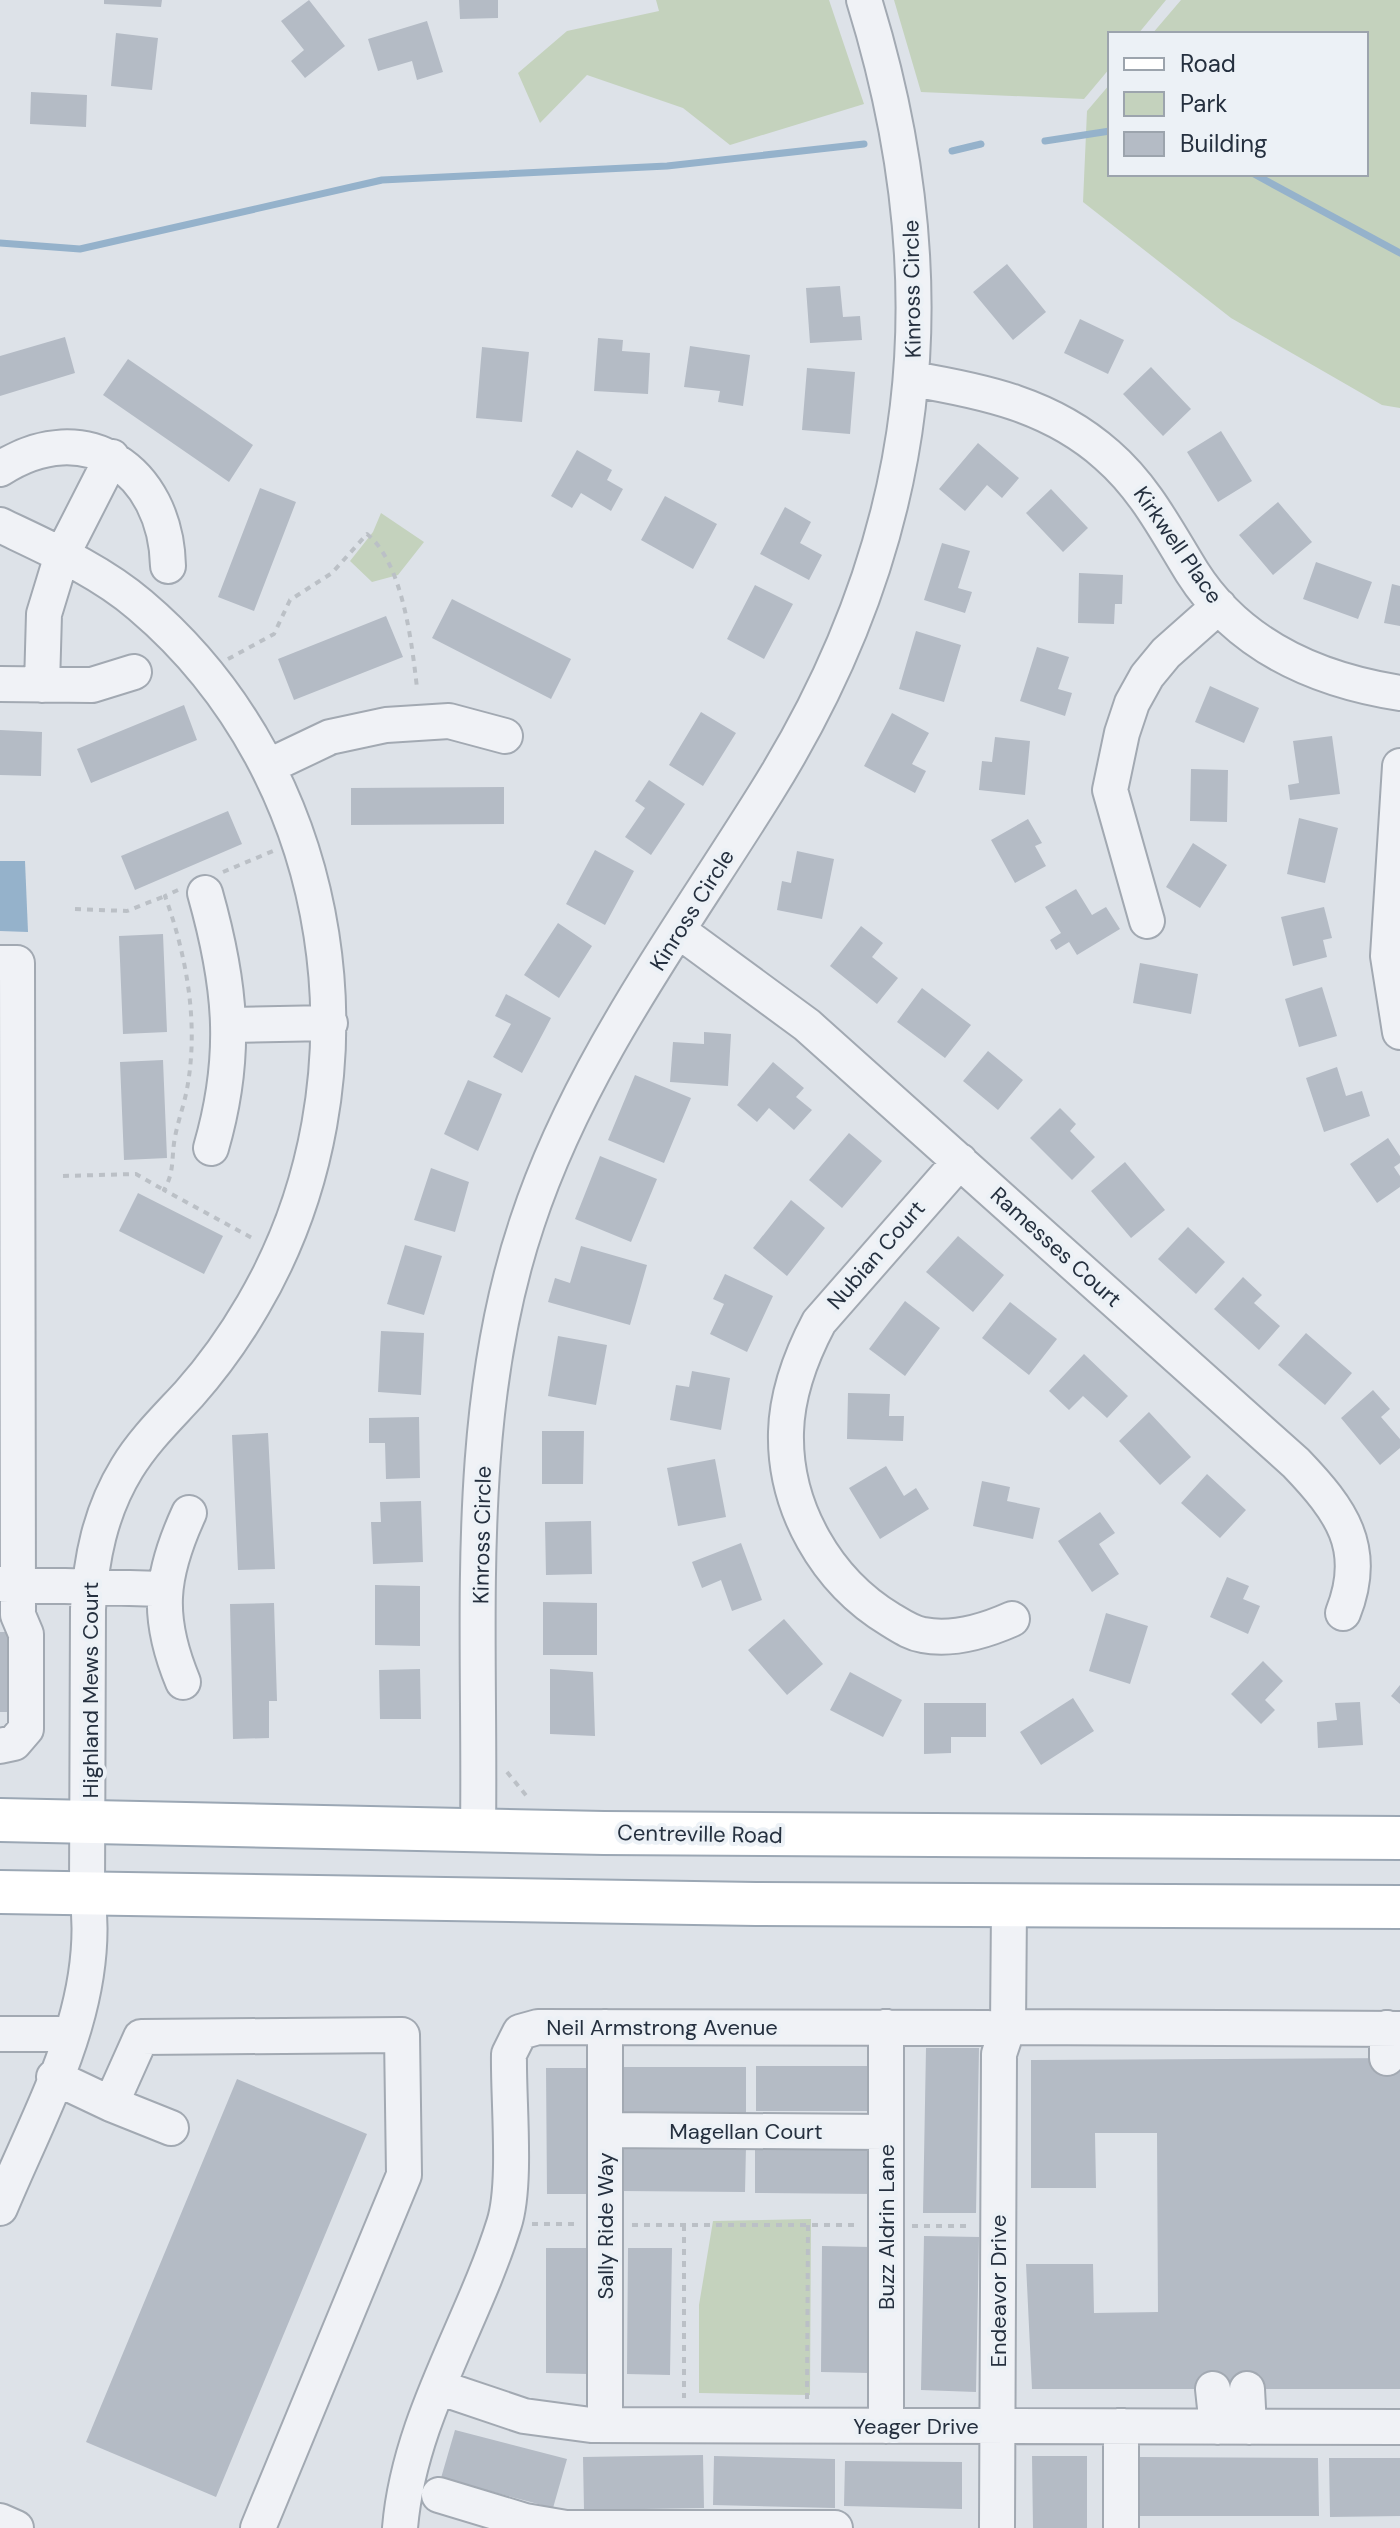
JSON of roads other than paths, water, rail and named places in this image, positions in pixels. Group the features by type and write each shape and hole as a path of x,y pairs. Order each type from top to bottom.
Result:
{"main road":[{"name":"Centreville Road","path":"0,1820 478,1830 1400,1838"},
{"path":"0,1892 999,1907 1400,1907"}],"street":[{"name":"Kinross Circle","path":"478,1830 481,1496 486,1417 500,1327 527,1221 565,1122 593,1067 801,736 846,642 878,553 895,489 912,379 915,280 909,200 891,92 864,0"},
{"name":"Kirkwell Place","path":"912,379 998,395 1072,429 1134,482 1158,514 1194,575 1219,606 1248,633 1296,663 1356,686 1400,693"},
{"path":"0,469 34,451 60,448 84,449 112,457 147,489 157,509 167,545 168,566"},
{"path":"42,685 44,614 62,555 112,457"},
{"name":"Highland Mews Court","path":"0,525 104,578 159,622 223,696 269,766 303,852 319,910 327,966 330,1023 327,1086 317,1142 282,1249 253,1305 224,1349 127,1468 100,1525 89,1584 90,1822 87,1892 92,1928 88,1981 72,2034 0,2208"},
{"path":"1147,921 1110,790 1122,733 1132,703 1147,676 1166,653 1219,606"},
{"path":"0,684 92,685 134,672"},
{"path":"269,766 330,737 386,725 449,721 505,736"},
{"path":"1400,766 1388,956 1400,1032"},
{"path":"205,884 223,963 231,1025 226,1084 211,1148"},
{"name":"Ramesses Court","path":"679,931 807,1025 1319,1487 1343,1521 1351,1542 1355,1565 1352,1590 1343,1613"},
{"path":"0,963 17,963 9,1222 9,1584 26,1634 26,1729 14,1743 0,1746"},
{"path":"231,1025 330,1023"},
{"name":"Nubian Court","path":"960,1161 819,1322 805,1348 792,1389 786,1432 788,1460 793,1488 813,1540 846,1585 876,1611 911,1631 944,1638 974,1633 1012,1619"},
{"path":"183,1682 167,1636 162,1589 174,1545 189,1513"},
{"path":"9,1584 89,1584 162,1589"},
{"name":"Endeavor Drive","path":"997,2528 999,1907"},
{"name":"Neil Armstrong Avenue","path":"400,2528 406,2481 438,2387 504,2224 508,2198 509,2054 520,2032 531,2027 886,2027 998,2036 1391,2038"},
{"name":"Sally Ride Way","path":"605,2027 605,2425"},
{"name":"Buzz Aldrin Lane","path":"886,2027 886,2426"},
{"path":"0,2034 72,2034"},
{"path":"111,2104 141,2037 402,2035 404,2175 258,2528"},
{"path":"54,2077 171,2128"},
{"name":"Magellan Court","path":"605,2130 886,2132"},
{"name":"Yeager Drive","path":"438,2387 544,2420 605,2425 1400,2427"},
{"path":"1213,2389 1233,2427"},
{"path":"1233,2427 1247,2389"},
{"path":"1121,2426 1121,2528"},
{"path":"439,2495 488,2519 566,2528 835,2528"},
{"path":"0,2521 16,2528"}],"water":[{"path":"0,861 25,861 28,932 0,931"}],"waterway":[{"path":"1045,141 1108,131"},
{"path":"0,243 80,249 382,180 667,166 864,144"},
{"path":"952,151 981,144"},
{"path":"1258,176 1400,253"}]}
